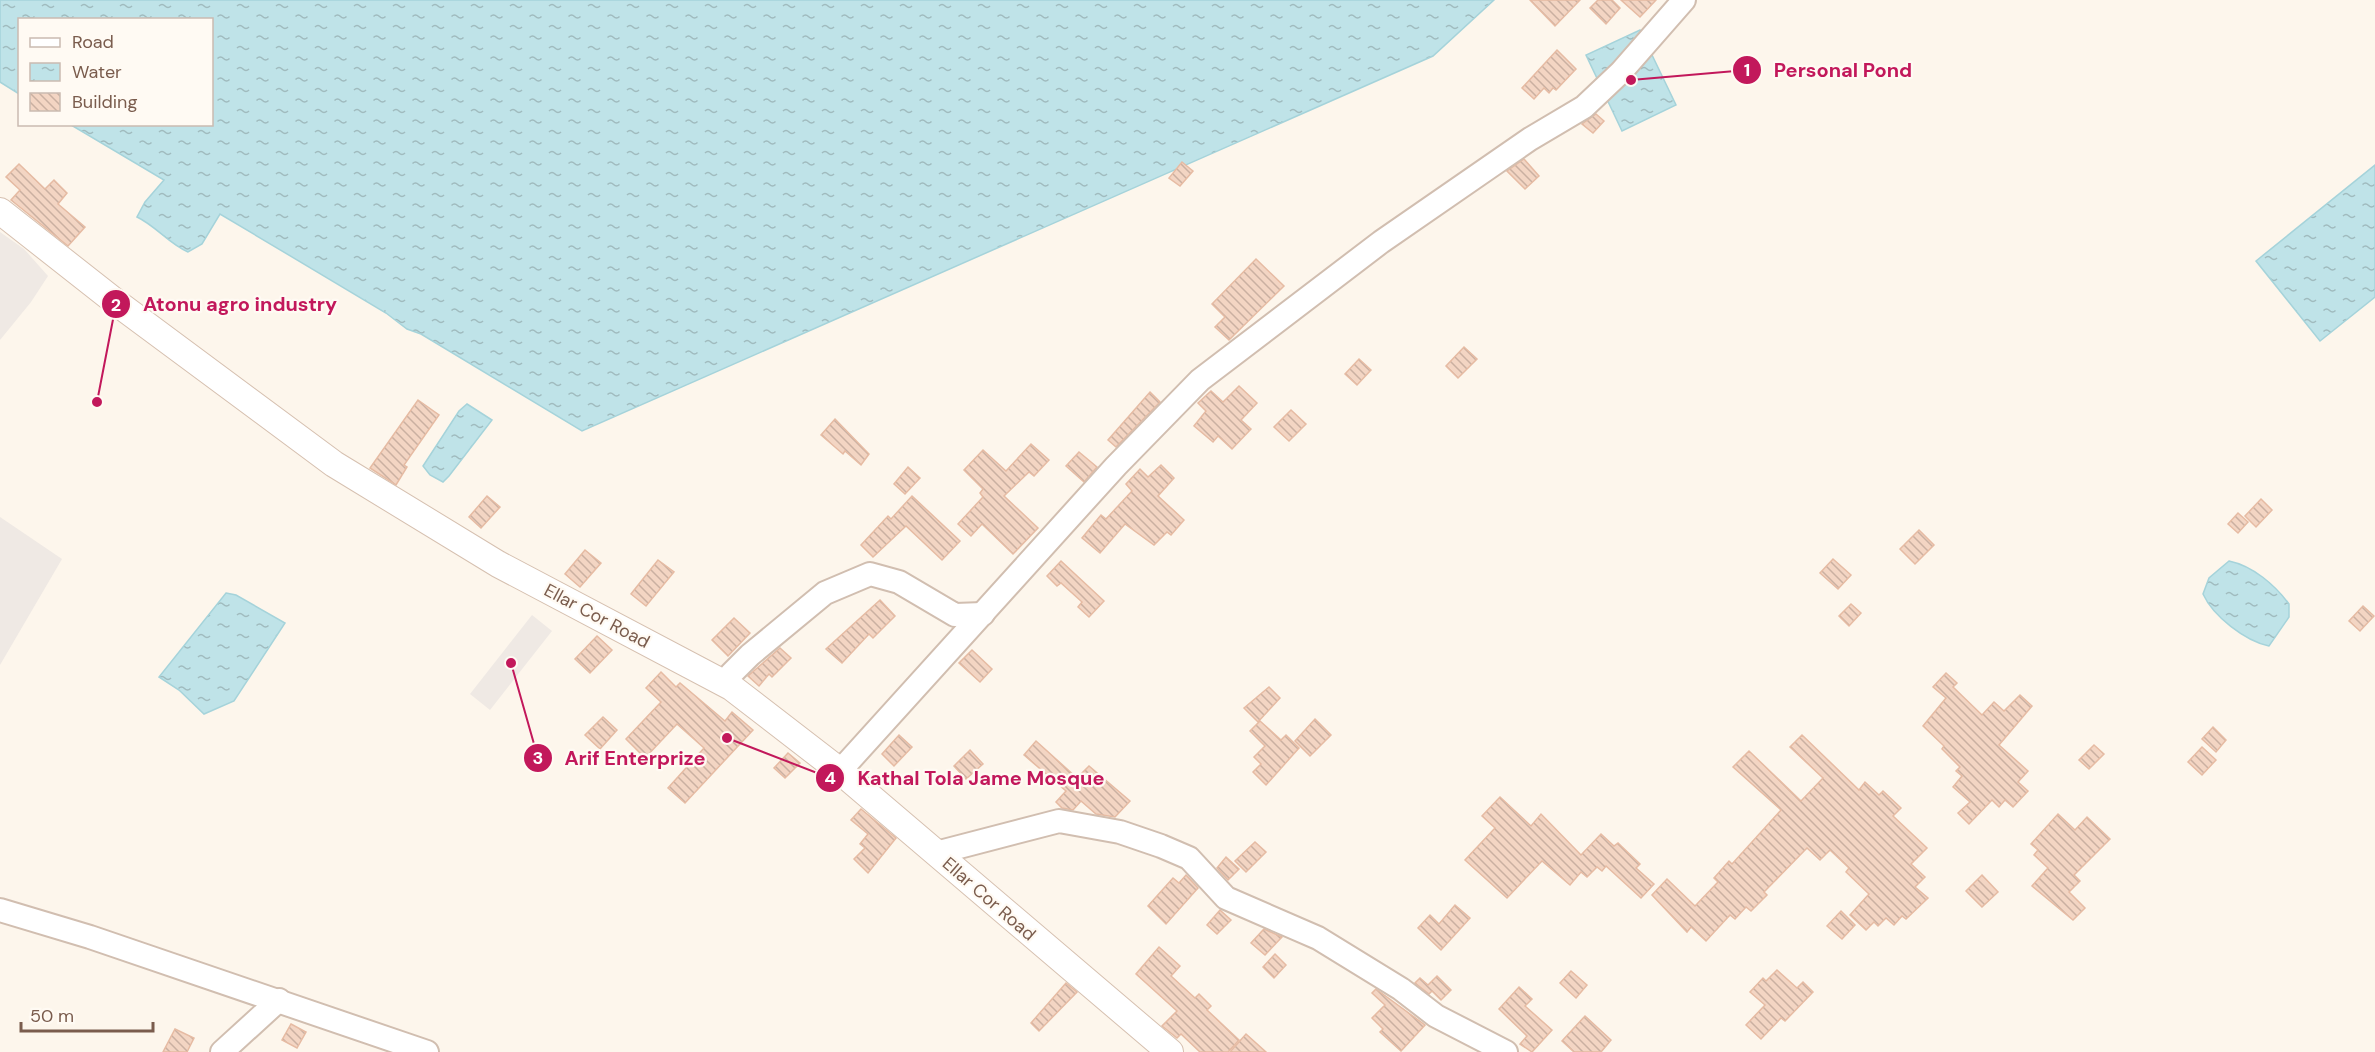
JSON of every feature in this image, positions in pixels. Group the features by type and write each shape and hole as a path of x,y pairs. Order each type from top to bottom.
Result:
{"main road":[{"name":"Ellar Cor Road","path":"0,211 117,303 334,464 498,564 730,687 840,771 1170,1052"}],"street":[{"path":"840,771 1116,466 1200,380 1381,242 1530,139 1584,107 1621,72 1684,0"},
{"path":"731,674 750,655 825,593 870,574 899,582 955,615 983,614"},
{"path":"936,853 1059,821 1120,832 1151,842 1189,858 1226,898 1318,938 1401,989 1436,1016 1506,1052"},
{"path":"0,910 90,937 428,1052"},
{"path":"222,1052 279,1000"}],"shaded area":[{"path":"0,232 24,249 48,276 31,302 0,340"},
{"path":"0,517 62,559 0,665"},
{"path":"532,615 552,631 490,710 470,694"}],"water":[{"path":"0,0 1494,0 1433,56 582,431 421,334 407,329 386,313 220,214 202,244 188,252 137,217 145,202 164,180 73,126 213,126 213,18 18,18 18,93 0,82"},
{"path":"1640,30 1676,105 1622,131 1586,55"},
{"path":"2375,165 2375,297 2320,341 2256,261"},
{"path":"467,404 492,420 443,482 430,475 423,466 459,411"},
{"path":"2229,561 2247,567 2263,577 2289,604 2289,617 2269,646 2250,639 2222,619 2203,594 2209,578"},
{"path":"226,593 236,595 285,623 234,701 204,714 179,690 159,677"}],"building":[{"path":"1530,0 1580,0 1555,26"},
{"path":"1598,0 1612,0 1620,8 1606,24 1590,8"},
{"path":"1621,0 1656,0 1640,17"},
{"path":"1557,50 1576,69 1556,90 1553,88 1549,93 1544,88 1534,99 1522,88"},
{"path":"1596,114 1604,121 1593,133 1582,124"},
{"path":"1524,159 1539,176 1525,189 1507,171"},
{"path":"1182,162 1193,171 1180,186 1169,178"},
{"path":"19,164 45,189 54,180 67,193 58,204 85,227 68,246 11,200 20,190 6,177"},
{"path":"1256,259 1284,286 1229,340 1215,327 1225,317 1212,304"},
{"path":"1464,347 1477,359 1458,378 1446,366"},
{"path":"1359,359 1371,370 1357,385 1345,374"},
{"path":"1239,386 1257,403 1241,420 1251,429 1232,449 1218,436 1213,442 1194,426 1206,411 1198,403 1211,391 1223,402"},
{"path":"1150,392 1160,402 1116,447 1108,440"},
{"path":"418,400 439,415 404,465 407,467 396,485 370,468"},
{"path":"1291,410 1306,424 1289,441 1274,427"},
{"path":"835,419 869,454 861,465 845,451 843,454 821,435"},
{"path":"1031,444 1049,460 1034,476 1029,472 1004,496 1038,528 1013,554 982,524 971,536 958,524 983,497 980,493 983,489 964,470 983,450 1006,471"},
{"path":"1079,452 1097,467 1084,482 1066,466"},
{"path":"1161,465 1174,478 1158,496 1184,520 1171,535 1167,532 1154,545 1125,524 1100,553 1082,538 1101,515 1106,519 1132,491 1126,484 1140,469 1148,477"},
{"path":"908,467 920,478 905,494 894,484"},
{"path":"487,496 500,507 481,528 469,517"},
{"path":"912,496 960,541 942,560 906,526 873,557 861,545 888,516 891,519"},
{"path":"2261,499 2272,510 2256,527 2245,516"},
{"path":"2238,513 2248,522 2238,533 2228,524"},
{"path":"1919,530 1934,545 1915,564 1900,549"},
{"path":"585,550 601,563 580,587 565,574"},
{"path":"1833,559 1851,575 1838,589 1820,573"},
{"path":"658,560 674,572 646,606 631,594"},
{"path":"1061,561 1104,601 1089,617 1078,607 1082,602 1061,583 1057,586 1047,576"},
{"path":"880,600 895,616 873,638 869,634 842,663 826,649"},
{"path":"1851,604 1861,613 1849,626 1839,616"},
{"path":"2363,606 2374,616 2360,631 2349,621"},
{"path":"734,618 750,633 728,656 712,640"},
{"path":"597,636 612,650 590,673 575,659"},
{"path":"780,648 791,658 772,677 769,674 759,686 748,676"},
{"path":"972,650 992,669 980,682 959,663"},
{"path":"661,672 676,687 680,683 725,721 732,712 753,730 685,803 668,788 704,748 677,724 645,758 626,739 661,702 646,688"},
{"path":"1946,673 1957,683 1953,687 1982,715 1994,702 2004,711 2020,695 2032,706 1999,745 2028,771 2018,782 2028,791 2013,807 2005,800 1999,807 1992,800 1969,824 1958,813 1970,802 1953,787 1962,776 1956,771 1960,767 1942,749 1944,746 1923,726 1946,698 1933,687"},
{"path":"1269,687 1280,698 1258,722 1244,708"},
{"path":"603,717 617,730 600,749 585,735"},
{"path":"1315,719 1331,735 1310,756 1295,741"},
{"path":"1260,721 1281,740 1286,735 1299,748 1266,785 1253,772 1261,764 1254,757 1265,746 1250,731"},
{"path":"2213,727 2226,740 2216,752 2202,739"},
{"path":"899,735 912,747 894,766 882,754"},
{"path":"1802,735 1859,790 1865,782 1879,795 1883,791 1901,808 1893,816 1927,848 1911,864 1925,877 1915,887 1928,898 1906,919 1902,916 1894,925 1886,918 1878,926 1874,922 1866,930 1850,915 1869,894 1846,872 1849,868 1830,850 1820,860 1807,848 1764,892 1767,895 1751,911 1746,907 1735,919 1730,915 1706,941 1691,927 1687,932 1652,895 1667,879 1695,906 1718,882 1714,878 1729,861 1732,864 1781,810 1733,767 1749,751 1801,801 1823,778 1790,747"},
{"path":"1036,741 1077,778 1089,766 1130,801 1115,817 1096,814 1081,801 1073,810 1062,808 1056,802 1066,791 1024,755"},
{"path":"2094,745 2104,754 2089,769 2079,760"},
{"path":"2202,747 2216,760 2202,775 2188,762"},
{"path":"970,750 983,764 966,779 954,766"},
{"path":"788,753 800,763 785,778 774,768"},
{"path":"1500,797 1531,826 1541,814 1581,855 1601,834 1614,846 1618,843 1640,864 1636,868 1654,884 1641,898 1606,866 1602,871 1597,867 1587,877 1581,872 1570,885 1542,861 1507,898 1465,860 1495,828 1482,816"},
{"path":"861,809 896,838 868,873 854,859 865,848 860,844 868,834 851,820"},
{"path":"2058,814 2075,830 2087,817 2110,839 2074,875 2080,881 2069,892 2085,908 2073,920 2032,886 2048,868 2034,855 2038,850 2031,844"},
{"path":"1255,842 1266,852 1246,872 1235,861"},
{"path":"1226,857 1239,869 1228,880 1217,868"},
{"path":"1186,875 1198,888 1166,924 1148,906 1173,878 1179,883"},
{"path":"1982,875 1998,892 1982,907 1966,891"},
{"path":"1455,905 1470,918 1441,950 1418,928 1430,915 1439,924"},
{"path":"1220,910 1231,920 1217,934 1207,925"},
{"path":"1841,911 1855,925 1842,939 1827,926"},
{"path":"1264,929 1282,937 1265,955 1251,943"},
{"path":"1159,947 1180,966 1171,976 1195,998 1199,994 1211,1006 1207,1010 1239,1040 1228,1052 1200,1052 1181,1034 1177,1038 1162,1026 1177,1011 1136,974"},
{"path":"1275,954 1286,965 1274,978 1263,967"},
{"path":"1777,970 1797,988 1803,982 1813,992 1785,1021 1781,1018 1761,1039 1746,1025 1765,1005 1750,992 1763,978 1766,981"},
{"path":"1571,971 1587,985 1576,998 1560,983"},
{"path":"1437,976 1451,990 1441,1000 1432,991 1429,994 1415,983 1420,978 1428,985"},
{"path":"1066,983 1077,992 1039,1031 1031,1023"},
{"path":"1519,987 1532,999 1525,1006 1552,1030 1532,1052 1520,1044 1527,1036 1499,1009"},
{"path":"1376,989 1425,1025 1401,1051 1380,1032 1383,1029 1372,1018 1385,1005 1372,993"},
{"path":"1585,1016 1611,1040 1601,1052 1574,1052 1562,1041"},
{"path":"291,1024 306,1032 297,1048 282,1040"},
{"path":"175,1029 194,1038 187,1052 163,1052"},
{"path":"1246,1034 1266,1052 1230,1052"}],"place":[{"name":"Personal Pond","path":"1631,80"},
{"name":"Atonu agro industry","path":"97,402"},
{"name":"Arif Enterprize","path":"511,663"},
{"name":"Kathal Tola Jame Mosque","path":"727,738"}]}
